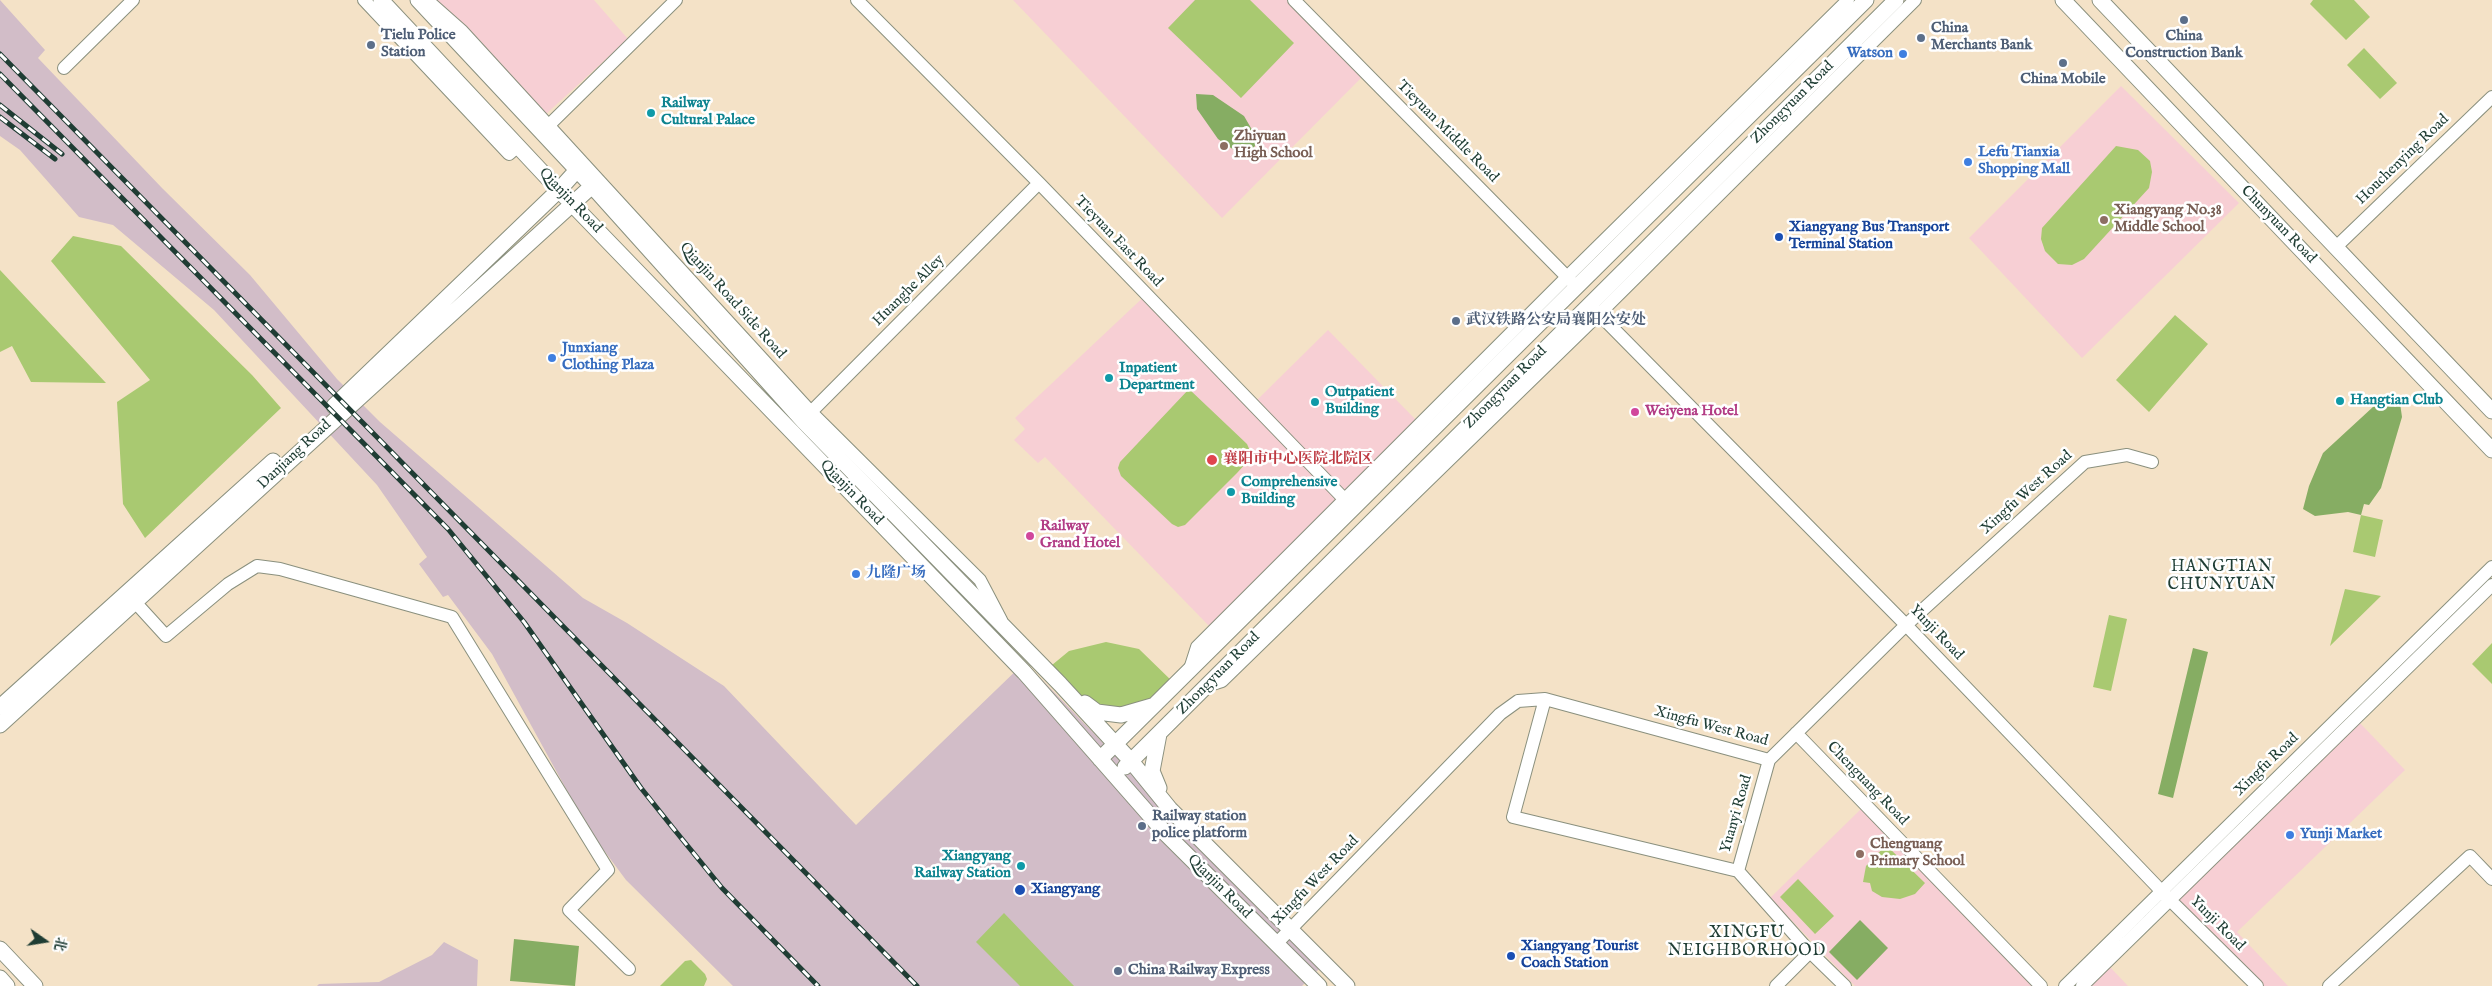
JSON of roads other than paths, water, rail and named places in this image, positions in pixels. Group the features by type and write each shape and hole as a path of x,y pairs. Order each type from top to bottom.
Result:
{"main road":[{"name":"Qianjin Road","path":"381,0 572,204 1024,672 1167,835 1319,986"},
{"name":"Qianjin Road","path":"418,0 545,129 577,170 1115,743 1170,809 1347,986"},
{"name":"Zhongyuan Road","path":"1100,759 1190,669 1349,504 1572,282 1866,0"},
{"name":"Zhongyuan Road","path":"1115,777 1206,686 1595,309 1896,0"},
{"name":"Chunyuan Road","path":"2063,0 2492,450"},
{"name":"Chunyuan Road","path":"2100,0 2492,411"},
{"name":"Danjiang Road","path":"0,707 323,417 559,190 577,170"},
{"name":"Danjiang Road","path":"0,725 375,381 592,186"},
{"path":"1060,684 1097,712 1121,715 1153,705"},
{"path":"1158,734 1152,771 1170,809"},
{"path":"0,949 35,986"},
{"path":"0,978 7,986"}],"street":[{"path":"64,68 133,0"},
{"path":"364,0 509,154 518,146"},
{"name":"Qianjin Road Side Road","path":"427,0 462,31 545,129 807,416"},
{"path":"545,129 676,0"},
{"name":"Tieyuan Middle Road","path":"1294,0 1572,282"},
{"path":"1572,282 1848,0"},
{"path":"1595,309 1915,0"},
{"name":"Tieyuan East Road","path":"859,1 1039,183 1349,504"},
{"name":"Houchenying Road","path":"2336,247 2492,97"},
{"name":"Huanghe Alley","path":"807,416 1039,183"},
{"name":"Yunji Road","path":"1595,309 1906,625 2161,891 2256,986"},
{"name":"Xingfu West Road","path":"1276,944 1500,714 1518,701 1545,699 1769,760 1906,625 2085,462 2127,455 2152,462"},
{"path":"135,602 166,636 228,584 257,566 280,568 452,617 608,870 568,910 629,969"},
{"name":"Xingfu Road","path":"2065,986 2492,567"},
{"name":"Xingfu Road","path":"2082,986 2492,584"},
{"path":"1545,699 1514,817 1738,871"},
{"name":"Chenguang Road","path":"1796,733 2041,986"},
{"name":"Yuanyi Road","path":"1769,760 1738,871 1810,952 1845,986"},
{"path":"2329,986 2470,856 2492,879"},
{"path":"1776,986 1810,952"}],"railway":[{"path":"0,54 917,986"},
{"path":"0,74 448,529 524,622 641,788 673,828 722,888 818,986"},
{"path":"0,105 62,154"},
{"path":"0,117 55,159"}],"place":[{"name":"China Construction Bank","path":"2184,20"},
{"name":"China Merchants Bank","path":"1921,38"},
{"name":"Tielu Police Station","path":"371,45"},
{"name":"Watson","path":"1903,54"},
{"name":"China Mobile","path":"2063,63"},
{"name":"Railway Cultural Palace","path":"651,113"},
{"name":"Zhiyuan High School","path":"1224,146"},
{"name":"Lefu Tianxia Shopping Mall","path":"1968,162"},
{"name":"Xiangyang No.38 Middle School","path":"2104,220"},
{"name":"Xiangyang Bus Transport Terminal Station","path":"1779,237"},
{"name":"武汉铁路公安局襄阳公安处","path":"1456,321"},
{"name":"Junxiang Clothing Plaza","path":"552,358"},
{"name":"Inpatient Department","path":"1109,378"},
{"name":"Hangtian Club","path":"2340,401"},
{"name":"Outpatient Building","path":"1315,402"},
{"name":"Weiyena Hotel","path":"1635,412"},
{"name":"襄阳市中心医院北院区","path":"1212,460"},
{"name":"Comprehensive Building","path":"1231,492"},
{"name":"Railway Grand Hotel","path":"1030,536"},
{"name":"九隆广场","path":"856,574"},
{"name":"Railway station police platform","path":"1142,826"},
{"name":"Yunji Market","path":"2290,835"},
{"name":"Chenguang Primary School","path":"1860,854"},
{"name":"Xiangyang Railway Station","path":"1021,866"},
{"name":"Xiangyang","path":"1020,890"},
{"name":"Xiangyang Tourist Coach Station","path":"1511,956"},
{"name":"China Railway Express","path":"1118,971"}],"district":[{"name":"HANGTIAN CHUNYUAN","path":"2222,577"},
{"name":"XINGFU NEIGHBORHOOD","path":"1747,943"}]}
